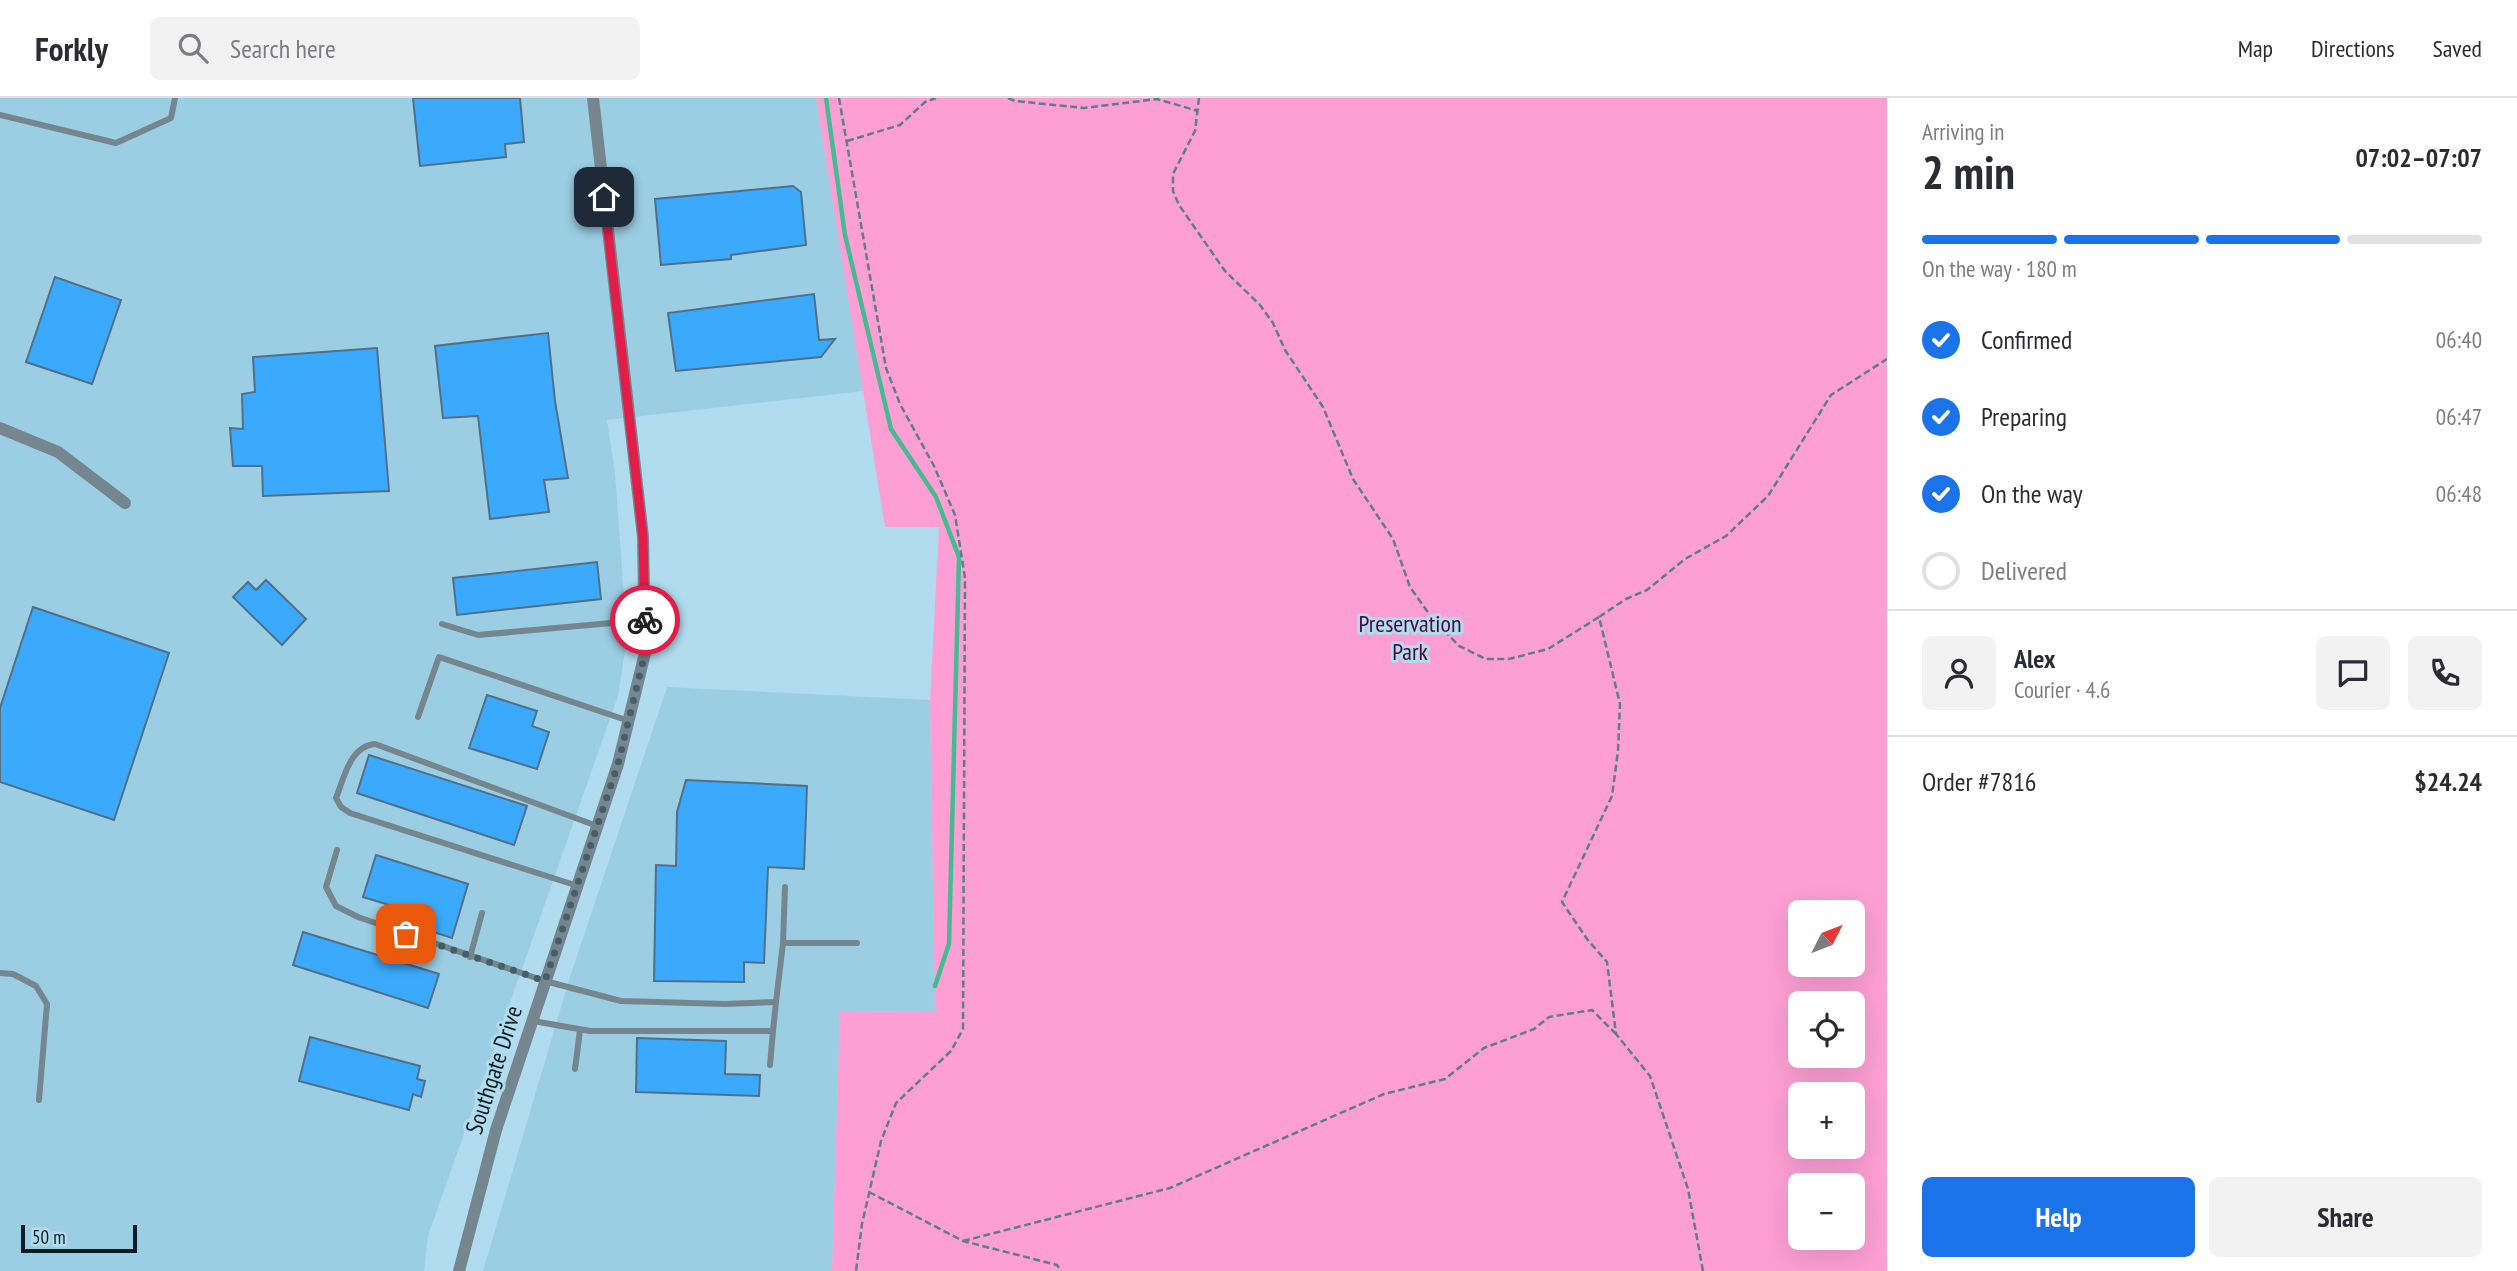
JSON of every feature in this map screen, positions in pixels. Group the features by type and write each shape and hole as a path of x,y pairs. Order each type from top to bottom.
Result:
{"street":[{"name":"Southgate Drive","path":"459,1271 496,1130 618,764 645,653 643,537 593,98"},
{"path":"1,431 58,452 125,503"}],"lane":[{"path":"0,115 116,143 171,118 175,98"},
{"path":"442,624 478,635 645,620"},
{"path":"418,717 439,657 629,721"},
{"path":"578,886 350,813 341,807 336,798 357,751 375,744 598,826"},
{"path":"337,850 326,887 336,906 358,917 470,957 621,1001 726,1004 776,1002"},
{"path":"770,1065 783,943 785,887"},
{"path":"470,957 482,913"},
{"path":"783,943 857,943"},
{"path":"0,973 13,974 36,986 47,1003 39,1100"},
{"path":"531,1021 580,1030 773,1031"},
{"path":"575,1069 580,1030"}],"path":[{"path":"839,98 886,368 900,404 934,466 955,515 965,578 963,1029 951,1051 896,1103 881,1142 869,1191 856,1271"},
{"path":"847,141 900,125 925,102 936,98"},
{"path":"1008,98 1084,108 1157,99 1199,111"},
{"path":"1199,98 1195,131 1174,174 1173,191 1179,205 1225,271 1260,305 1273,323 1285,350 1323,407 1353,479 1394,539 1410,587 1432,618 1459,646 1486,659 1509,659 1548,649 1626,599 1647,590 1685,559 1726,536 1768,496 1832,395 1887,359"},
{"path":"1600,617 1620,704 1618,751 1612,796 1562,902 1587,939 1607,962 1616,1034"},
{"path":"964,1241 1170,1188 1384,1094 1445,1079 1484,1048 1534,1029 1549,1017 1592,1010 1616,1034 1650,1076 1688,1189 1703,1271"},
{"path":"869,1191 964,1241 1057,1265 1061,1271"}],"shaded area":[{"path":"0,98 816,98 864,391 607,420 615,473 627,638 618,696 428,1236 424,1271 0,1271"},
{"path":"667,687 930,700 935,1012 840,1011 832,1271 483,1271 569,980"}],"green space":[{"name":"Preservation Park","path":"816,98 1887,98 1887,1271 832,1271 840,1011 935,1012 930,700 939,527 885,527"}],"building":[{"path":"413,98 520,98 524,142 505,144 506,157 420,166"},
{"path":"793,186 801,192 806,245 731,255 731,259 661,265 655,199"},
{"path":"55,277 121,300 92,384 26,362"},
{"path":"814,294 819,340 835,339 821,357 676,371 668,313"},
{"path":"548,333 555,401 568,478 544,480 549,512 490,519 478,416 443,418 435,346"},
{"path":"377,348 389,491 263,496 262,466 233,466 230,428 243,429 242,394 255,392 253,357"},
{"path":"597,562 601,599 457,615 453,578"},
{"path":"266,580 306,619 282,645 233,597 248,582 256,590"},
{"path":"33,607 169,653 114,820 0,782 0,708"},
{"path":"487,695 537,711 532,726 549,732 537,769 469,748"},
{"path":"369,755 527,806 514,845 357,793"},
{"path":"686,780 807,786 804,869 768,867 764,963 744,962 744,982 654,981 656,865 676,866 677,812"},
{"path":"376,855 468,884 452,938 406,923 409,911 363,897"},
{"path":"303,932 439,974 428,1008 293,965"},
{"path":"310,1037 420,1066 417,1079 425,1081 421,1097 413,1094 409,1110 299,1081"},
{"path":"637,1038 726,1041 725,1074 760,1075 759,1096 636,1092"}],"waterway":[{"path":"826,98 845,235 891,429 936,497 959,557 949,944 935,986"}],"way so far":[{"path":"406,934 545,981 618,764 645,653 645,620"}],"route":[{"path":"604,197 643,537 645,620"}]}
